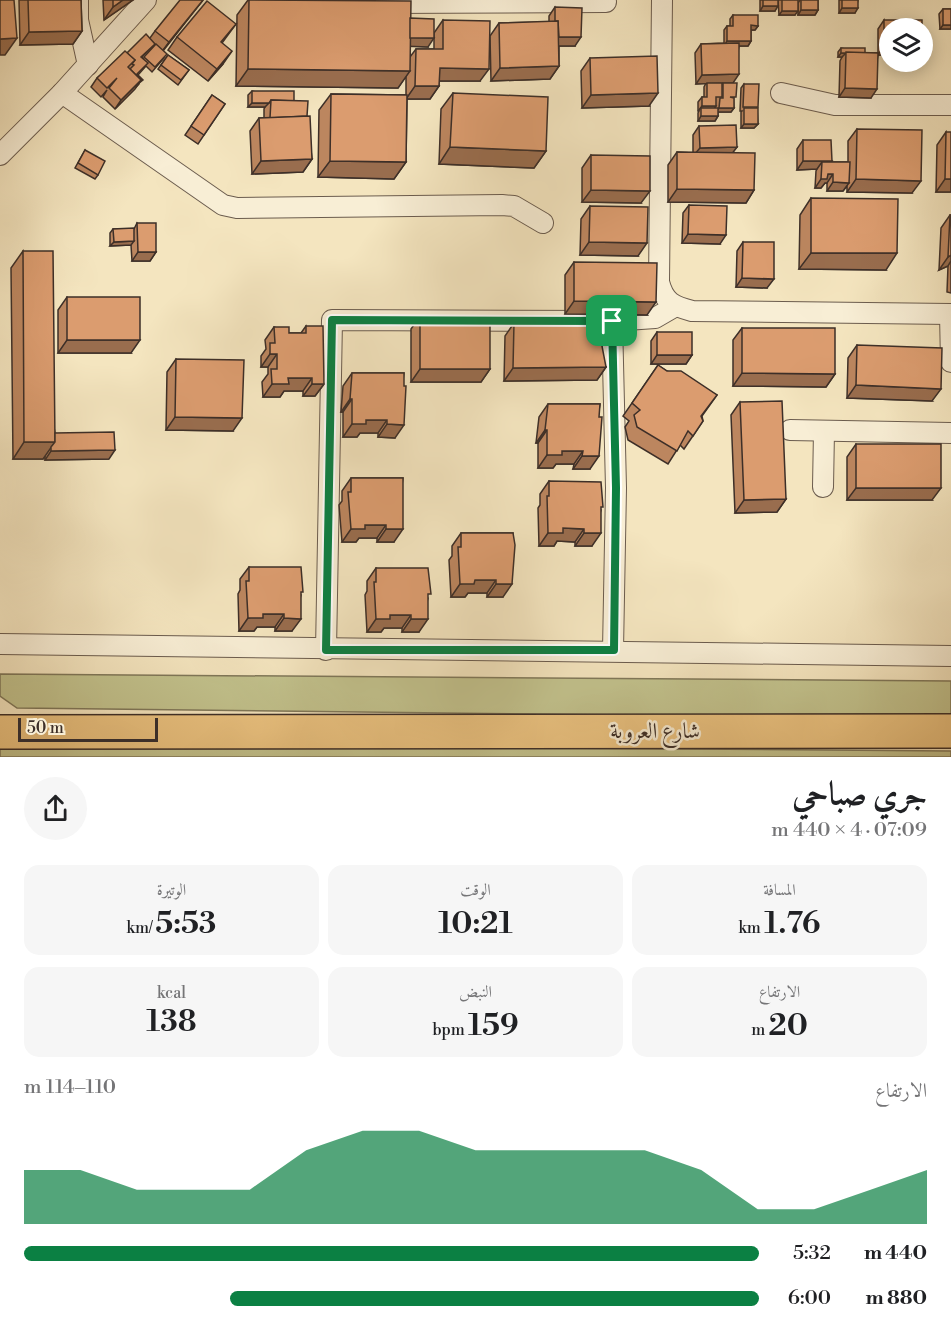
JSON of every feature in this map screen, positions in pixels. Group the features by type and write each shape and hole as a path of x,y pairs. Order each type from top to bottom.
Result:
{"highway":[{"name":"شارع العروبة","path":"0,732 951,731"}],"street":[{"path":"78,0 78,20 88,65"},
{"path":"0,155 62,93 146,0"},
{"path":"662,0 660,282 663,297 674,307 692,311 951,314 951,362"},
{"path":"370,3 606,2"},
{"path":"62,93 223,205 237,208 502,205 514,206 543,223"},
{"path":"781,93 836,105 951,105"},
{"path":"326,650 332,320 612,321 655,318 674,307"},
{"path":"612,321 616,488 614,650"},
{"path":"790,430 951,433"},
{"path":"823,488 824,431"},
{"path":"0,644 326,650 614,650 951,656"}],"green space":[{"path":"0,674 951,681 951,719 17,708 0,696"},
{"path":"293,746 951,751 951,757 0,757 0,748"}],"building":[{"path":"0,0 14,0 17,38 0,39"},
{"path":"28,0 81,0 82,31 29,32"},
{"path":"113,0 123,0 113,7"},
{"path":"180,0 203,0 169,42 155,31"},
{"path":"249,0 411,1 410,71 248,69"},
{"path":"763,0 778,0 778,6 763,6"},
{"path":"782,0 798,0 798,11 782,11"},
{"path":"801,0 818,0 818,10 801,10"},
{"path":"842,0 858,0 858,8 842,8"},
{"path":"207,1 236,24 221,42 232,51 217,69 177,37"},
{"path":"555,7 582,8 581,37 559,37 558,21 555,21"},
{"path":"943,9 951,9 951,25 943,25"},
{"path":"733,15 758,15 758,26 751,25 751,41 727,41 727,26 733,26"},
{"path":"410,18 434,19 434,38 410,38"},
{"path":"443,20 490,21 489,69 440,68 439,86 415,86 416,49 443,49"},
{"path":"558,21 559,66 500,68 499,23"},
{"path":"146,34 155,44 141,57 148,63 137,74 143,80 138,84 141,80 130,69 135,60 127,53"},
{"path":"739,43 739,74 702,75 701,44"},
{"path":"156,44 167,54 155,67 144,57"},
{"path":"841,48 865,48 865,53 841,53"},
{"path":"125,51 135,60 128,67 141,80 121,100 109,88 117,78 107,88 97,78"},
{"path":"846,52 878,53 877,89 845,88"},
{"path":"168,55 189,70 181,80 161,65"},
{"path":"657,56 658,93 591,95 590,58"},
{"path":"707,83 722,83 722,97 716,97 716,106 702,106 702,97 707,97"},
{"path":"723,83 737,83 736,97 730,97 734,98 734,108 719,108 720,98 723,98"},
{"path":"744,84 759,84 758,107 743,107"},
{"path":"252,91 294,91 294,101 271,100 269,103 252,103"},
{"path":"453,93 548,97 546,151 450,147"},
{"path":"331,94 407,95 406,162 330,161"},
{"path":"212,95 225,104 204,135 191,126"},
{"path":"271,100 308,101 307,116 270,118"},
{"path":"701,108 718,108 718,116 701,116"},
{"path":"744,108 758,108 758,124 744,124"},
{"path":"310,116 312,159 261,161 259,118"},
{"path":"736,125 737,147 700,148 699,126"},
{"path":"857,129 922,130 921,181 856,179"},
{"path":"946,132 951,132 951,179 945,179"},
{"path":"803,140 831,140 832,161 803,161"},
{"path":"85,150 105,161 98,175 78,163"},
{"path":"677,152 755,153 754,190 677,189"},
{"path":"591,155 650,156 650,191 591,190"},
{"path":"822,162 850,162 849,183 833,182 833,174 828,174 827,179 821,179"},
{"path":"811,198 898,199 897,253 811,253"},
{"path":"689,205 727,206 726,235 688,234"},
{"path":"590,206 648,207 647,243 589,242"},
{"path":"950,215 951,255 948,257"},
{"path":"137,223 156,223 156,252 138,252"},
{"path":"134,228 134,241 114,242 113,229"},
{"path":"743,242 774,242 774,279 742,278"},
{"path":"23,251 53,251 55,442 24,442"},
{"path":"574,262 657,263 656,302 574,301"},
{"path":"67,297 140,297 140,340 67,340"},
{"path":"420,316 490,317 490,369 420,369"},
{"path":"514,323 598,325 606,367 513,368"},
{"path":"306,326 323,326 324,384 312,384 312,378 288,378 289,384 272,384 271,369 277,369 277,354 270,354 270,343 275,343 274,327 289,327 289,333 306,333"},
{"path":"742,328 835,328 835,374 742,373"},
{"path":"657,332 692,332 692,355 657,355"},
{"path":"857,345 942,348 941,389 856,385"},
{"path":"176,359 244,360 242,418 175,417"},
{"path":"658,365 667,371 681,371 717,395 701,416 703,421 693,436 688,431 677,451 637,427 634,415 640,410 632,403"},
{"path":"352,373 404,373 404,386 406,386 404,425 387,424 387,420 366,420 366,424 352,424 352,399 350,399"},
{"path":"782,401 786,499 744,500 740,402"},
{"path":"548,404 600,404 599,417 602,417 599,456 582,456 583,451 562,451 562,455 547,455 547,430 545,430"},
{"path":"114,432 115,450 51,451 55,442 55,433"},
{"path":"856,444 941,444 941,488 856,488"},
{"path":"351,478 403,478 403,529 386,529 386,525 365,525 365,529 351,529 348,492 351,492"},
{"path":"549,481 601,482 603,507 601,507 601,533 584,533 584,529 563,528 563,533 548,533"},
{"path":"461,533 513,533 515,545 512,584 496,584 496,580 475,580 474,584 460,584 458,547 461,547"},
{"path":"249,567 301,567 303,592 301,592 301,619 284,618 284,614 263,614 263,618 248,618 246,581 249,581"},
{"path":"376,568 428,568 431,594 428,594 428,619 411,619 411,615 390,615 390,619 376,619 374,582 376,582"}],"route":[{"path":"332,320 612,321 616,488 614,650 326,650 332,320"}]}
